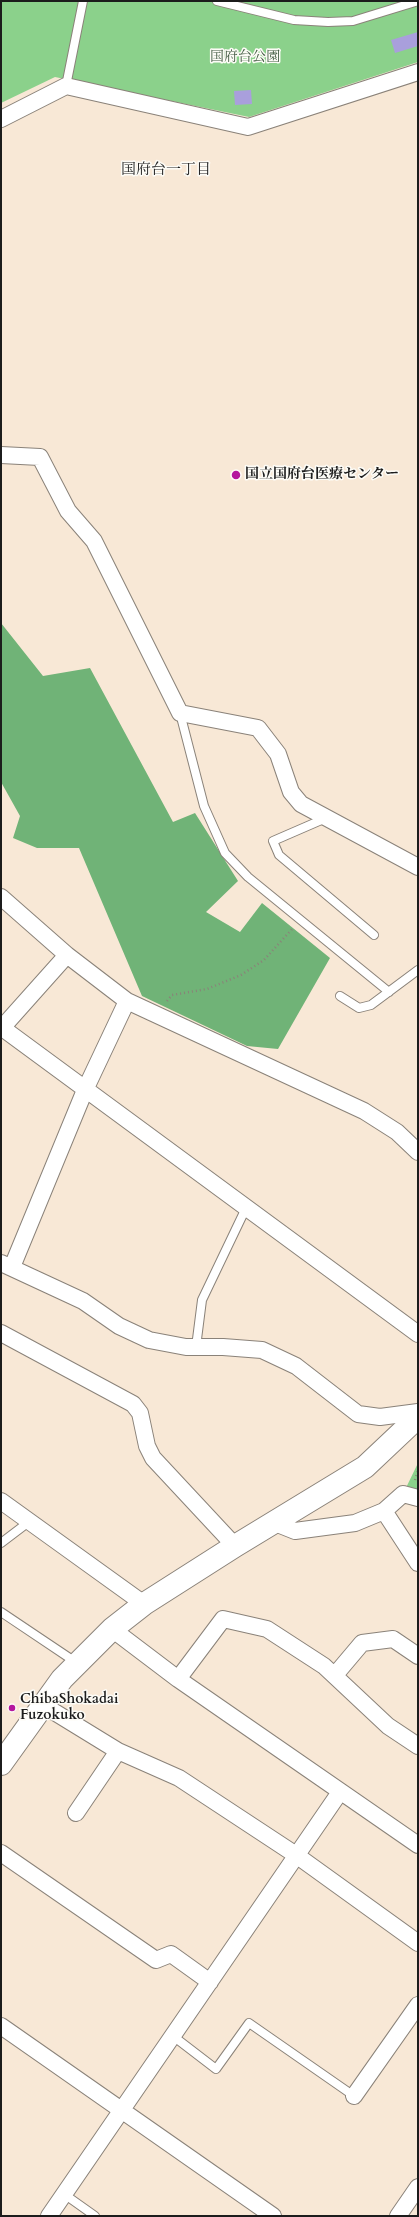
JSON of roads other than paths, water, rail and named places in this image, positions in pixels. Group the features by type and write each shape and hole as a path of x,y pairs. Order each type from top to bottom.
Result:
{"street":[{"path":"1,119 66,86 248,128 418,72"},
{"path":"1,455 40,457 68,511 94,541 180,712 258,728 278,754 291,792 301,804 418,867"},
{"path":"3,903 127,1001 364,1111 397,1132 418,1152"},
{"path":"67,955 1,1028 418,1334"},
{"path":"127,1001 84,1090 6,1265 83,1301 119,1326 149,1340 186,1348 223,1347 262,1350 296,1366 358,1414 380,1417 418,1412"},
{"path":"1,1333 133,1404 140,1413 148,1446 153,1458 235,1546"},
{"path":"1,1764 43,1706 77,1663 112,1629 144,1604 235,1546 365,1467 418,1417"},
{"path":"275,1523 295,1531 355,1522 384,1512 403,1494 418,1498"},
{"path":"1,1501 144,1604"},
{"path":"384,1512 418,1563"},
{"path":"178,1679 223,1619 267,1629 324,1666 388,1726 418,1746"},
{"path":"112,1629 178,1679 340,1792 416,1840"},
{"path":"335,1676 362,1643 393,1639 418,1656"},
{"path":"43,1706 118,1751 179,1778 296,1855 418,1943"},
{"path":"76,1813 118,1751"},
{"path":"49,2216 340,1792"},
{"path":"1,1853 156,1960 172,1954 210,1982"},
{"path":"354,2096 418,2005"},
{"path":"1,2026 273,2216"},
{"path":"398,2216 416,2195"}],"lane":[{"path":"66,86 83,1"},
{"path":"217,1 294,20 328,22 353,21 418,1"},
{"path":"180,712 204,806 225,853 248,877 389,992"},
{"path":"326,818 273,841 279,855 374,935"},
{"path":"340,996 359,1008 371,1005 418,970"},
{"path":"196,1347 202,1300 246,1208"},
{"path":"1,1543 30,1521"},
{"path":"1,1612 77,1663"},
{"path":"173,2036 216,2069 249,2023 354,2096"},
{"path":"64,2194 95,2216"}],"place":[{"name":"国立国府台医療センター","path":"236,475"},
{"name":"ChibaShokadai Fuzokuko","path":"12,1708"}],"district":[{"name":"国府台一丁目","path":"166,171"}],"park label":[{"name":"国府台公園","path":"245,58"}]}
